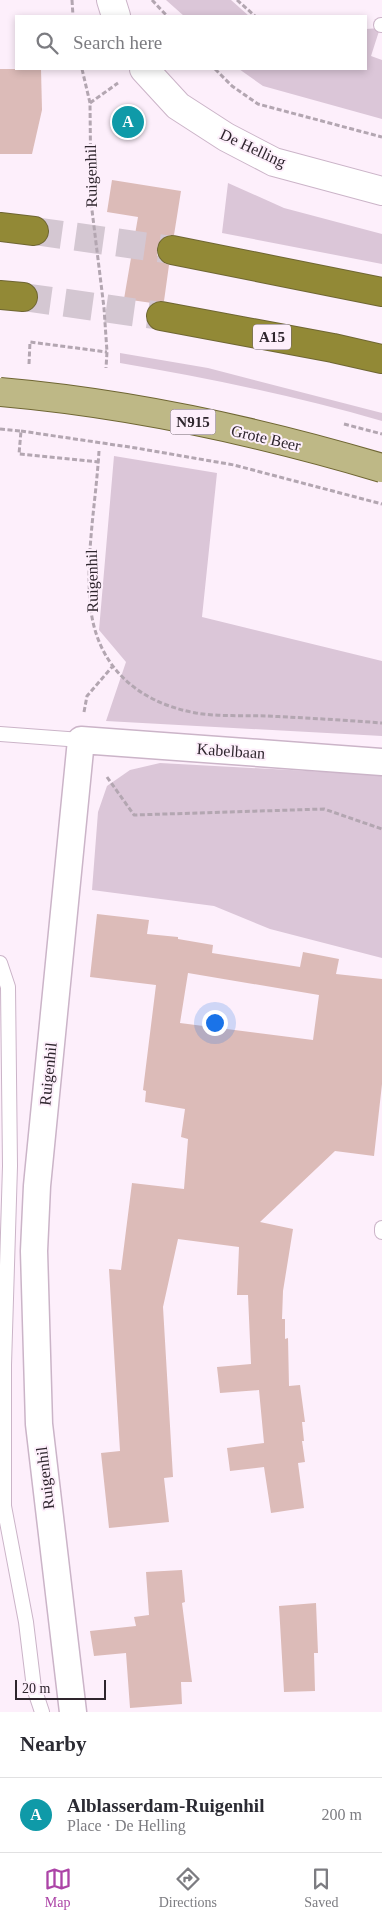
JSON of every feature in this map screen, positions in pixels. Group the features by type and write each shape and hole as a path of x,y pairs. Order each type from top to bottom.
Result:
{"highway":[{"path":"0,227 34,231"},
{"path":"172,250 382,292"},
{"name":"A15","path":"161,316 382,359"}],"main road":[{"name":"Grote Beer","path":"0,392 142,412 241,431 382,468"}],"street":[{"path":"111,0 116,15"},
{"name":"De Helling","path":"133,75 234,141 274,162 382,191"},
{"name":"Kabelbaan","path":"80,740 382,762"},
{"name":"Ruigenhil","path":"73,1712 39,1424 34,1251 37,1186 80,740"}],"lane":[{"path":"0,734 80,740"},
{"path":"0,963 8,987 10,1166 4,1366 4,1506 26,1622 34,1688 42,1712"}],"path":[{"path":"72,0 73,15"},
{"path":"152,0 166,15"},
{"path":"237,0 254,15"},
{"name":"Ruigenhil","path":"82,70 90,103 90,202 104,308 107,352 106,368"},
{"path":"216,70 232,86 258,104 382,137"},
{"path":"90,103 133,75"},
{"path":"29,364 30,342 107,352"},
{"name":"Grote Beer","path":"0,429 136,448 234,465 382,504"},
{"path":"21,431 19,454 99,462"},
{"name":"Ruigenhil","path":"99,451 91,549 90,602 95,636 112,667"},
{"path":"382,723 196,713 155,701 130,686 112,667 87,696 80,740 134,815 324,809 382,829"}],"shaded area":[{"path":"166,0 231,0 248,15 183,15"},
{"path":"380,28 371,56 382,60 382,119 263,86 240,70 367,70 367,29"},
{"path":"228,183 284,208 382,234 382,264 222,233"},
{"path":"120,353 208,368 382,413 382,421 252,388 120,363"},
{"path":"114,456 217,473 202,617 382,661 382,736 106,721 126,662 99,630"},
{"path":"160,763 382,775 382,958 270,929 214,906 92,890 98,812 107,786 130,770"}],"building":[{"path":"0,69 41,70 42,110 32,154 0,154"},
{"path":"112,180 181,191 174,235 167,235 161,239 157,247 157,255 161,261 169,265 164,301 152,303 124,299 138,217 107,212"},
{"path":"97,914 149,920 147,934 178,937 178,939 213,945 212,953 300,967 303,952 339,959 336,974 382,979 382,1084 374,1156 335,1151 260,1222 293,1229 283,1291 282,1319 285,1319 285,1339 288,1338 289,1386 300,1385 305,1422 302,1422 304,1441 302,1441 305,1462 298,1463 304,1508 271,1513 264,1467 230,1471 227,1448 264,1443 259,1390 220,1393 217,1367 251,1364 248,1295 237,1295 239,1247 178,1239 163,1307 173,1477 164,1478 169,1522 109,1528 101,1453 120,1451 109,1269 121,1270 132,1183 184,1189 188,1139 181,1137 185,1109 145,1102 146,1091 143,1090 156,985 90,977","holes":["188,973 319,995 313,1040 180,1023"]},
{"path":"182,1570 185,1602 182,1603 192,1682 181,1682 182,1704 130,1708 126,1653 94,1656 90,1631 136,1626 134,1617 149,1615 146,1572"},
{"path":"316,1603 318,1653 314,1653 315,1691 284,1692 279,1606"}],"tunnel":[{"path":"34,231 172,250"},
{"path":"23,297 161,316"}],"place":[{"name":"Alblasserdam-Ruigenhil","path":"128,122"}]}
